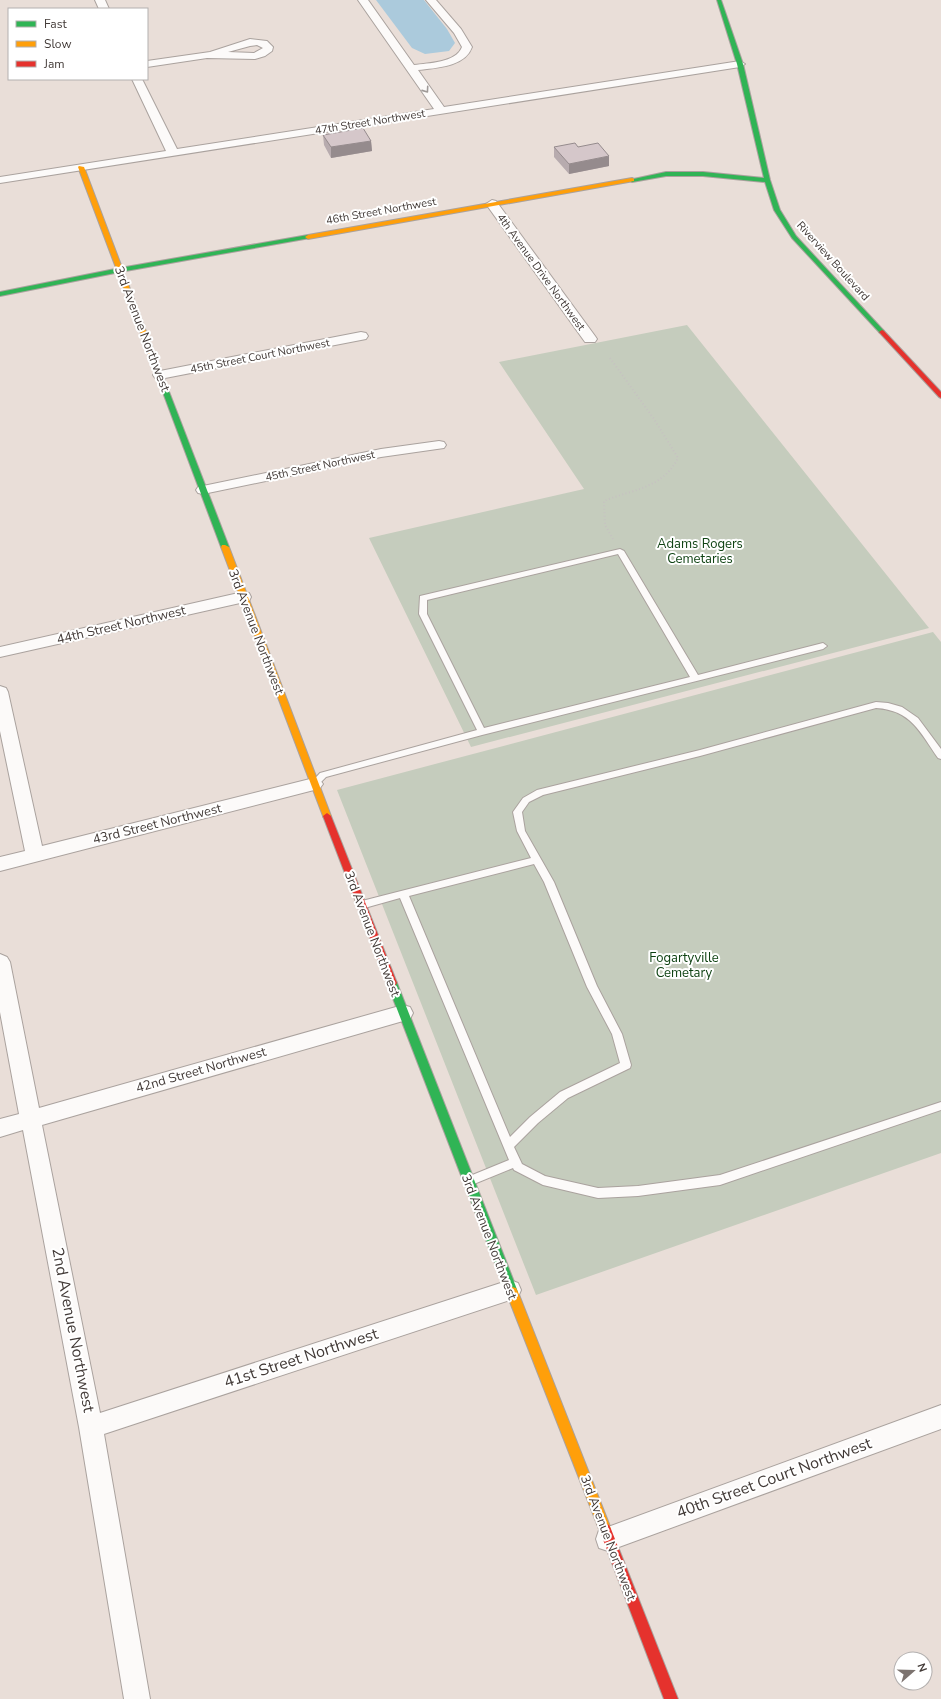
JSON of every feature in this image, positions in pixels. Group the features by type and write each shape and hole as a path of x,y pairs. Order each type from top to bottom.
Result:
{"street":[{"path":"363,0 441,111"},
{"path":"411,68 424,67 456,59 464,53 467,46 432,0"},
{"name":"Riverview Boulevard","path":"719,0 740,64 767,180 777,210 794,238 941,396"},
{"path":"148,64 214,54"},
{"name":"47th Street Northwest","path":"0,180 740,64"},
{"path":"424,67 433,79"},
{"path":"137,80 173,153"},
{"path":"446,97 454,109"},
{"name":"3rd Avenue Northwest","path":"81,167 314,784 510,1290 671,1699"},
{"name":"46th Street Northwest","path":"0,294 120,270 666,174 702,174 767,180"},
{"name":"4th Avenue Drive Northwest","path":"492,204 590,340"},
{"name":"45th Street Court Northwest","path":"160,375 361,336"},
{"name":"45th Street Northwest","path":"203,490 382,453 439,445"},
{"name":"44th Street Northwest","path":"0,652 243,597"},
{"path":"0,692 35,855"},
{"name":"43rd Street Northwest","path":"0,864 314,784"},
{"name":"2nd Avenue Northwest","path":"0,962 32,1118 91,1427 137,1699"},
{"name":"42nd Street Northwest","path":"0,1128 403,1013"},
{"name":"41st Street Northwest","path":"91,1427 510,1290"},
{"name":"40th Street Court Northwest","path":"608,1539 941,1417"}],"lane":[{"path":"482,732 423,614 423,598 620,552 696,678"},
{"path":"314,784 323,775 482,732 823,646"},
{"path":"508,1146 534,1120 564,1095 626,1065 616,1034 592,987 548,882 521,830 517,812 526,800 540,792 700,753 876,705 888,705 900,708 910,714 916,720 941,756"},
{"path":"361,906 536,860"},
{"path":"404,894 515,1162 518,1167 543,1180 598,1193 687,1185 720,1180 941,1106"},
{"path":"468,1182 515,1162"}],"path":[{"path":"610,358 651,414 678,458 672,470 662,480 615,495 604,501 605,525 620,552"}],"green space":[{"name":"Adams Rogers Cemetaries","path":"687,325 929,628 471,747 369,538 584,489 499,362"},
{"name":"Fogartyville Cemetary","path":"933,632 941,642 941,1153 536,1295 337,790"}],"water":[{"path":"376,0 424,0 447,29 455,43 449,51 425,54 412,48"}],"building":[{"path":"363,128 371,141 331,147 323,135"},
{"path":"575,143 578,147 598,143 609,156 569,164 554,147"}],"traffic: fast":[{"path":"719,0 740,64 767,180 777,210 794,237 882,332"},
{"path":"632,180 666,174 703,174 767,180"},
{"path":"0,294 120,270 308,237"},
{"path":"153,358 225,547"},
{"path":"392,983 512,1292"}],"traffic: slow":[{"path":"81,167 153,358"},
{"path":"308,237 632,180"},
{"path":"225,547 327,816"},
{"path":"512,1292 605,1529"}],"traffic: jam":[{"path":"882,332 941,396"},
{"path":"327,816 392,983"},
{"path":"605,1529 671,1699"}]}
